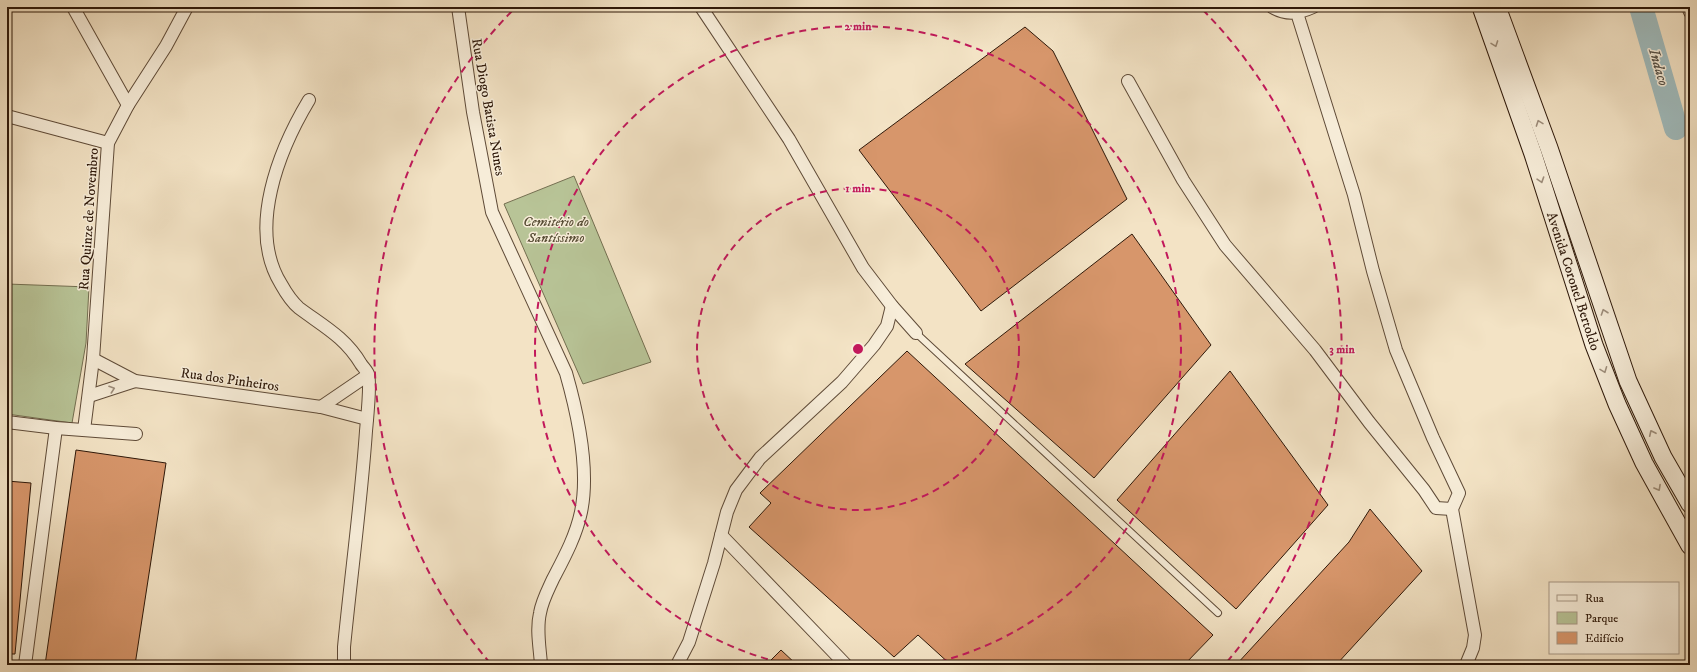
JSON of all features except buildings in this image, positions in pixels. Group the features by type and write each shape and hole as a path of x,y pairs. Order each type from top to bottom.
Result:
{"street":[{"path":"73,7 128,105"},
{"name":"Rua Quinze de Novembro","path":"84,430 93,359 108,143 128,105 166,46 187,7"},
{"name":"Rua Diogo Batista Nunes","path":"458,7 473,112 492,212 566,373 573,396 584,463 584,488 581,512 572,541 544,598 540,613 538,625 541,665"},
{"path":"702,7 789,139 863,268 892,306 916,333"},
{"path":"1272,7 1279,11 1291,14 1312,7"},
{"name":"Avenida Coronel Bertoldo","path":"1481,7 1533,154 1594,345 1617,404 1644,463 1690,546"},
{"name":"Avenida Coronel Bertoldo","path":"1498,7 1628,381 1663,458 1690,504"},
{"path":"1688,7 1690,12"},
{"path":"1297,13 1354,195 1373,271 1396,350 1433,438 1459,493 1452,509 1475,635 1473,648 1466,665"},
{"path":"1128,81 1183,180 1226,245 1315,350 1369,422 1424,490 1436,508 1452,509"},
{"path":"309,100 294,125 284,147 271,192 267,216 267,238 269,258 275,275 287,294 298,307 329,328 345,342 356,355 368,375 367,419 344,647 344,665"},
{"path":"7,116 108,143"},
{"path":"1533,154 1548,148"},
{"path":"677,665 690,642 714,564 727,512 736,490 760,458 842,382 874,345 887,326 892,306"},
{"name":"Rua dos Pinheiros","path":"93,359 135,381 320,408 367,419"},
{"path":"320,408 368,375"},
{"name":"Rua dos Pinheiros","path":"89,396 135,381"},
{"path":"7,422 56,428 136,434"},
{"path":"25,665 56,428"},
{"path":"721,535 846,665"}],"lane":[{"path":"916,333 1218,613"}],"green space":[{"name":"Cemitério do Santíssimo","path":"574,176 651,362 583,384 504,204"},
{"path":"7,284 89,287 86,343 72,423 7,414"}],"waterway":[{"name":"Indaco","path":"1641,7 1676,128"}]}
